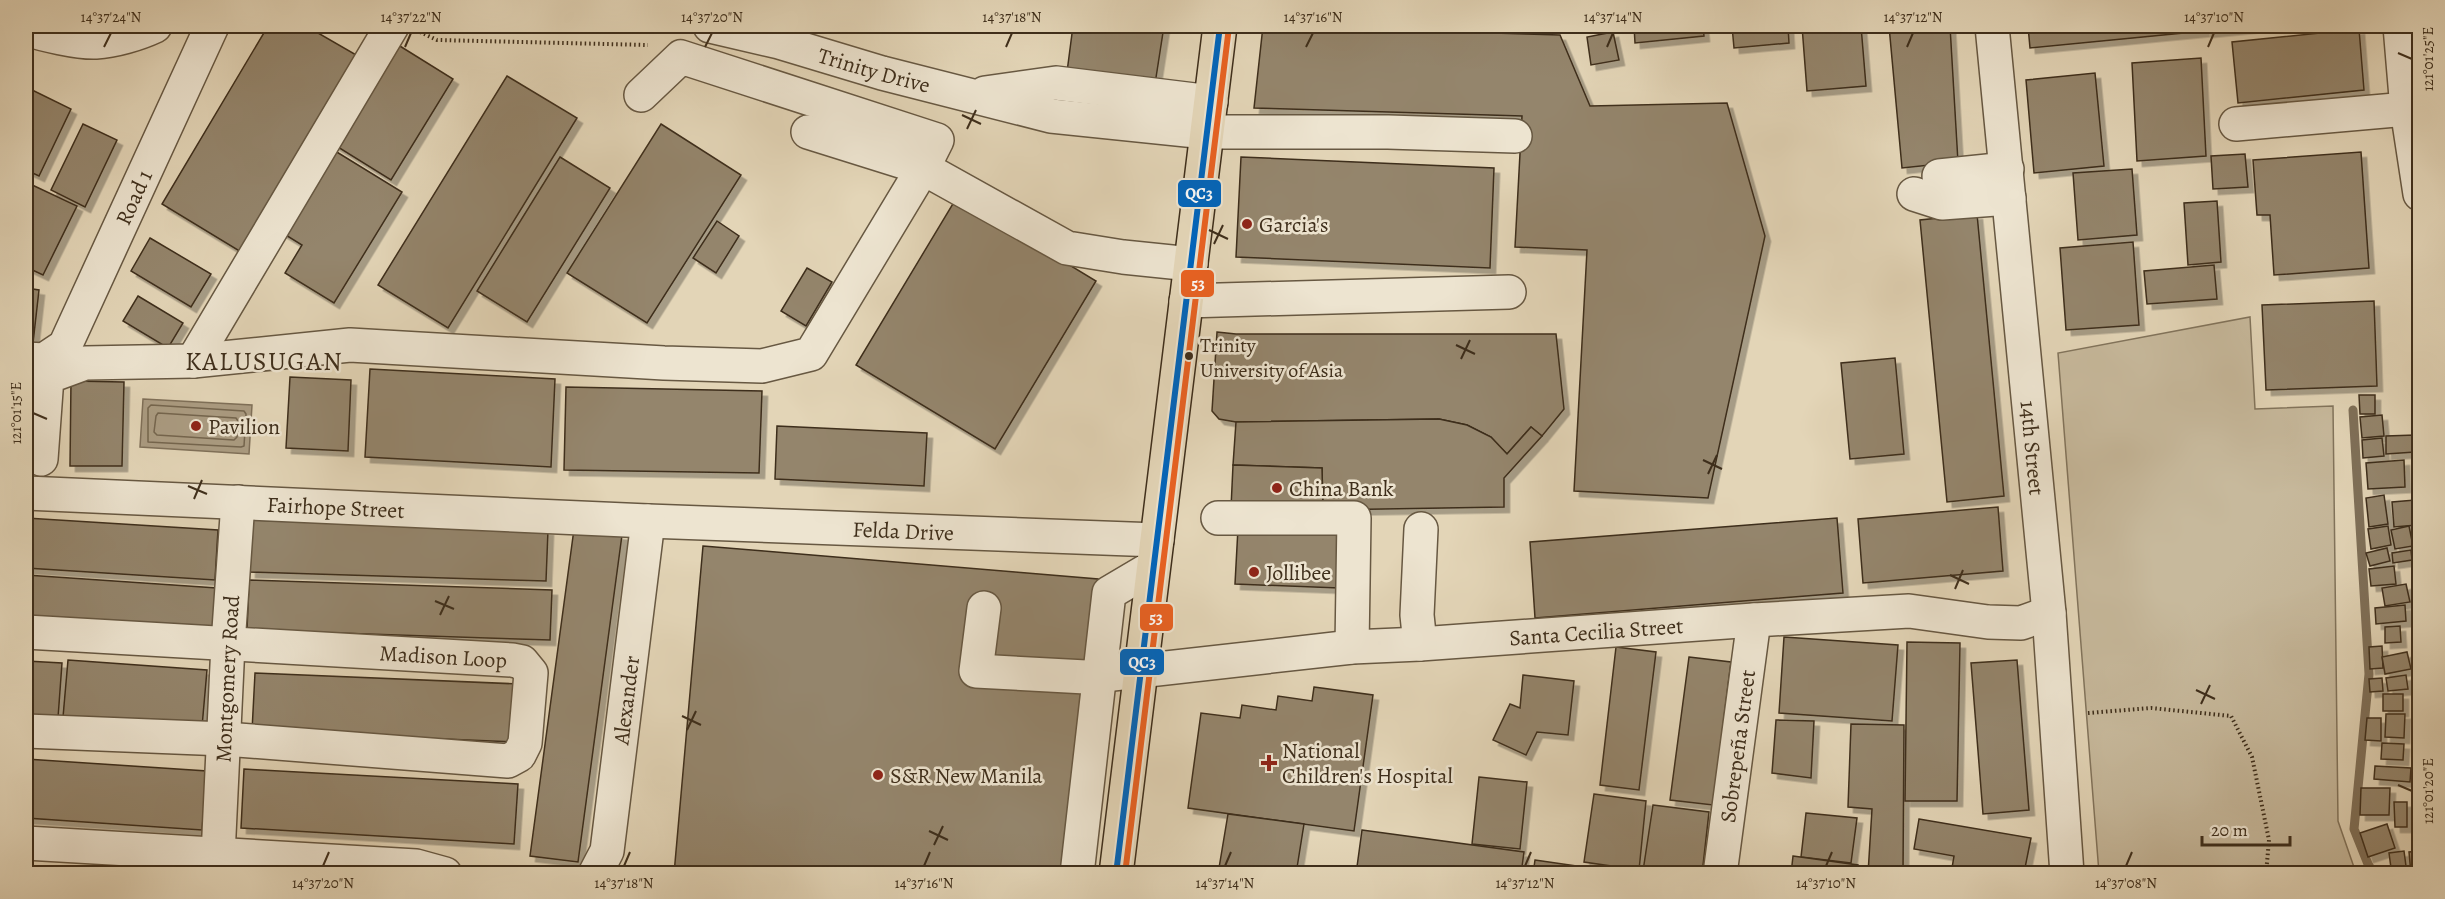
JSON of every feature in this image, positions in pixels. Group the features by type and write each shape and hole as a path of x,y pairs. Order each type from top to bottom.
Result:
{"main road":[{"path":"1116,873 1220,26"}],"street":[{"path":"26,29 95,42 144,31 155,26"},
{"name":"Road 1","path":"55,357 212,26"},
{"name":"Trinity Drive","path":"710,26 779,42 882,73 969,95 1056,82 1208,117 1388,132 1515,136"},
{"name":"14th Street","path":"1992,26 2049,613 2067,873"},
{"path":"2400,26 2411,90 2420,194"},
{"path":"193,360 404,28"},
{"path":"41,459 47,377 55,357 193,360 351,345 762,366 811,354 923,168 937,140 681,57 641,96"},
{"path":"2236,124 2411,90"},
{"path":"808,132 923,168 1067,248 1191,264"},
{"path":"1927,185 1942,203 2008,183"},
{"path":"1186,301 1509,292"},
{"name":"Fairhope Street","path":"26,493 648,521"},
{"name":"Montgomery Road","path":"216,865 238,502"},
{"path":"1218,518 1354,518 1352,647"},
{"name":"Felda Drive","path":"648,521 1155,553"},
{"name":"Alexander","path":"595,873 607,851 648,521"},
{"path":"1420,645 1417,615 1421,529"},
{"path":"1077,873 1092,676 1109,593 1155,553"},
{"name":"Santa Cecilia Street","path":"984,608 976,671 1092,676 1352,647 1420,645 1754,620 1909,611 1988,622 2022,623 2049,613"},
{"name":"Sobrepeña Street","path":"1720,873 1754,620"},
{"name":"Madison Loop","path":"26,632 512,660 522,662 531,673 525,743 519,755 508,761 225,739 26,731"},
{"path":"26,843 216,865 416,867 445,873"}],"path":[{"path":"404,28 438,40 652,45"},
{"path":"2056,716 2151,708 2231,716 2252,757 2269,840 2266,873"}],"shaded area":[{"path":"2250,317 2255,409 2333,406 2338,821 2356,873 2099,873 2058,353"}],"water":[{"name":"Pavilion","path":"143,399 252,405 249,454 140,447"}],"building":[{"path":"268,26 306,26 358,56 241,252 162,204"},
{"path":"1073,26 1164,26 1155,84 1067,72"},
{"path":"1263,26 1560,35 1590,106 1727,103 1765,236 1708,498 1574,491 1587,250 1515,247 1522,116 1254,108"},
{"path":"1634,26 1703,26 1704,36 1635,43"},
{"path":"1732,26 1788,26 1789,43 1734,48"},
{"path":"1802,26 1861,26 1866,86 1807,91"},
{"path":"1889,26 1950,26 1958,162 1902,168"},
{"path":"2028,26 2203,26 2204,31 2030,48"},
{"path":"2205,26 2266,26 2206,32"},
{"path":"2359,29 2364,90 2238,103 2232,42"},
{"path":"1613,32 1619,60 1591,65 1587,37"},
{"path":"395,43 453,79 391,180 333,144"},
{"path":"2201,58 2206,156 2137,161 2132,63"},
{"path":"2095,73 2104,166 2034,173 2026,80"},
{"path":"507,76 577,118 448,328 378,285"},
{"path":"26,87 71,109 39,176 26,170"},
{"path":"83,124 117,140 85,207 51,190"},
{"path":"661,124 741,175 647,323 567,273"},
{"path":"327,146 402,192 334,303 285,273 302,245 276,229"},
{"path":"2361,152 2369,268 2274,275 2270,215 2257,215 2253,160"},
{"path":"2245,154 2248,187 2213,189 2211,156"},
{"path":"560,157 610,188 527,322 477,291"},
{"path":"1241,157 1494,168 1490,268 1236,257"},
{"path":"2132,169 2137,235 2078,240 2073,173"},
{"path":"28,183 77,206 43,275 26,267 26,189"},
{"path":"957,197 1096,281 995,449 856,365"},
{"path":"2217,201 2221,262 2188,265 2184,203"},
{"path":"1977,214 2004,496 1947,502 1920,220"},
{"path":"717,221 739,236 716,273 693,258"},
{"path":"150,238 211,274 191,307 131,271"},
{"path":"2133,242 2139,325 2066,330 2060,248"},
{"path":"2214,265 2217,299 2147,304 2144,271"},
{"path":"807,268 832,282 806,326 781,311"},
{"path":"26,288 39,290 32,352 26,351"},
{"path":"138,296 183,323 168,348 123,321"},
{"path":"2374,301 2377,386 2266,390 2262,305"},
{"path":"1217,332 1236,334 1556,334 1564,409 1542,436 1531,427 1507,454 1491,437 1467,425 1439,419 1236,422 1219,419 1212,411"},
{"path":"1895,358 1904,454 1850,459 1841,363"},
{"path":"370,369 555,379 551,467 365,457"},
{"path":"290,377 351,380 348,451 286,448"},
{"path":"71,381 124,382 122,466 70,466"},
{"path":"566,387 762,391 759,473 564,470"},
{"path":"2359,395 2375,395 2375,414 2360,414"},
{"path":"2382,415 2384,436 2362,438 2360,417"},
{"path":"1439,419 1467,425 1491,437 1507,454 1531,427 1542,436 1504,478 1504,507 1323,510 1322,468 1233,465 1236,422"},
{"path":"777,426 927,433 924,486 775,479"},
{"path":"2415,435 2415,452 2386,454 2386,436"},
{"path":"2382,438 2384,456 2363,458 2362,440"},
{"path":"2404,460 2405,487 2368,489 2366,463"},
{"name":"China Bank","path":"1233,465 1322,468 1323,510 1231,508"},
{"path":"2384,495 2388,524 2369,527 2366,498"},
{"path":"2415,500 2417,525 2394,527 2392,502"},
{"path":"1998,507 2003,571 1863,583 1858,519"},
{"path":"26,518 218,530 215,580 26,568"},
{"path":"1837,518 1843,593 1535,618 1530,542"},
{"path":"252,520 548,530 546,581 250,572"},
{"path":"2388,526 2391,545 2371,549 2368,529"},
{"path":"2409,526 2413,546 2395,549 2391,530"},
{"path":"1238,528 1340,529 1339,588 1235,584"},
{"path":"574,529 622,535 578,862 530,856"},
{"name":"S&R New Manila","path":"703,546 1098,579 1062,874 674,874"},
{"path":"2387,548 2390,561 2370,566 2366,553"},
{"path":"2411,550 2412,560 2393,563 2392,553"},
{"path":"2394,566 2396,584 2371,586 2369,569"},
{"path":"26,575 217,588 214,635 26,623"},
{"path":"249,580 552,590 550,640 247,630"},
{"path":"2406,584 2410,602 2385,606 2382,588"},
{"path":"2405,605 2406,621 2376,624 2375,608"},
{"path":"2400,626 2401,642 2385,643 2385,627"},
{"path":"1784,637 1898,645 1892,721 1779,713"},
{"path":"1907,642 1960,643 1957,801 1905,801"},
{"path":"2382,646 2383,668 2370,669 2369,647"},
{"path":"1616,647 1656,652 1639,790 1600,785"},
{"path":"2407,652 2411,669 2385,674 2382,657"},
{"path":"1689,657 1731,662 1713,805 1670,800"},
{"path":"68,660 207,670 202,727 63,717"},
{"path":"2017,660 2029,810 1983,814 1971,663"},
{"path":"26,661 62,663 58,718 26,716"},
{"path":"255,673 519,684 516,742 252,731"},
{"path":"1523,675 1574,681 1568,735 1537,732 1526,755 1493,740 1510,704 1520,708"},
{"path":"2406,675 2408,689 2388,691 2386,678"},
{"path":"2382,678 2383,691 2370,692 2369,679"},
{"path":"1314,687 1373,695 1354,831 1188,808 1201,713 1240,718 1242,705 1276,710 1278,696 1312,701"},
{"path":"2383,694 2403,694 2403,711 2383,711"},
{"path":"2386,714 2405,714 2404,738 2385,737"},
{"path":"2367,718 2381,718 2381,741 2365,740"},
{"path":"1776,720 1814,721 1811,778 1772,773"},
{"path":"1851,724 1904,725 1903,874 1868,874 1872,809 1848,807"},
{"path":"2382,743 2404,744 2403,760 2381,759"},
{"path":"26,759 207,771 202,830 26,818"},
{"path":"2375,766 2411,768 2410,782 2374,779"},
{"path":"244,769 518,784 514,844 241,828"},
{"path":"1479,777 1527,782 1520,849 1472,844"},
{"path":"2361,788 2390,788 2389,815 2360,815"},
{"path":"1594,794 1646,801 1639,870 1584,862"},
{"path":"2417,796 2420,796 2420,839 2413,838"},
{"path":"2394,802 2407,802 2407,827 2395,827"},
{"path":"1653,805 1709,812 1702,874 1665,874 1643,871"},
{"path":"1806,813 1857,818 1851,863 1801,857"},
{"path":"1228,814 1304,824 1296,874 1218,874"},
{"path":"1919,819 2031,838 2025,868 2011,866 2010,874 1951,874 1954,856 1914,849"},
{"path":"2387,824 2395,848 2368,857 2360,833"},
{"path":"1362,830 1524,852 1521,874 1356,874"},
{"path":"2404,851 2406,866 2391,868 2389,853"},
{"path":"2420,851 2420,874 2411,874 2409,852"},
{"path":"1793,856 1858,865 1857,874 1791,874"},
{"path":"1535,860 1632,874 1533,874"}],"waterway":[{"path":"2353,410 2369,674 2354,829 2374,874"}],"transit line":[{"name":"QC3","path":"1116,874 1220,26"},
{"name":"53","path":"1125,874 1229,27"}],"place":[{"name":"Garcia's","path":"1247,224"},
{"name":"Trinity University of Asia","path":"1189,356"},
{"name":"Pavilion","path":"196,426"},
{"name":"China Bank","path":"1277,488"},
{"name":"Jollibee","path":"1254,572"},
{"name":"National Children's Hospital","path":"1269,763"},
{"name":"S&R New Manila","path":"878,775"}],"district":[{"name":"KALUSUGAN","path":"264,361"}]}
